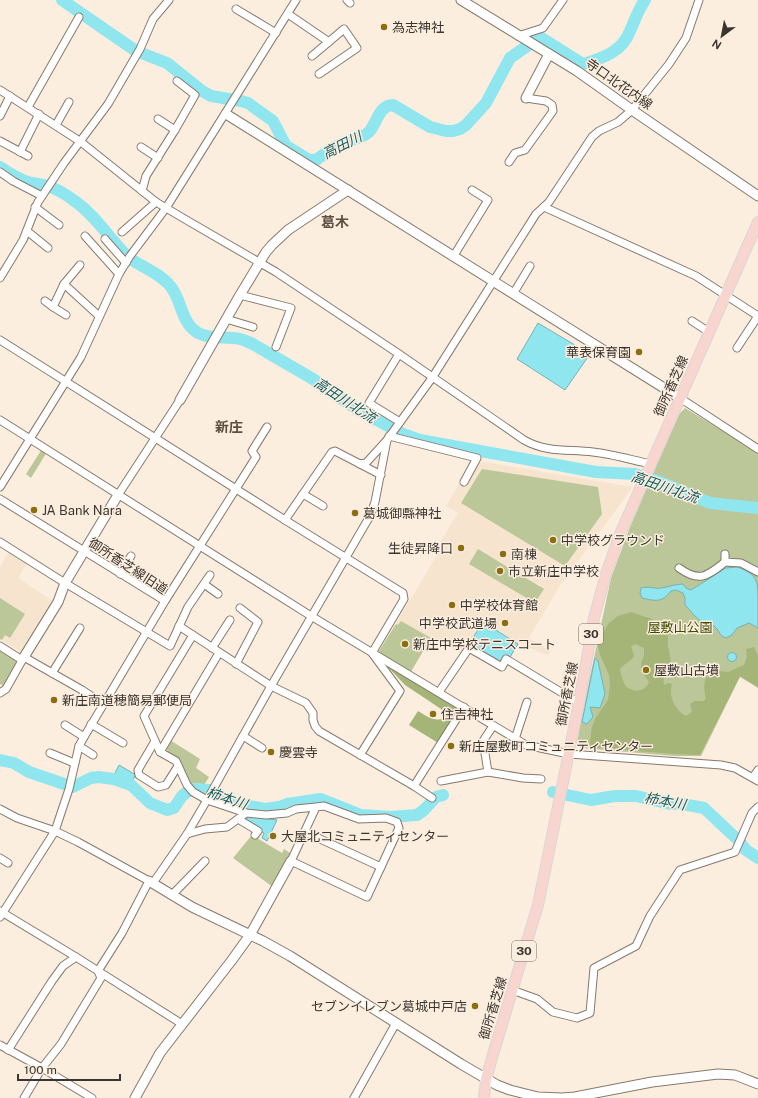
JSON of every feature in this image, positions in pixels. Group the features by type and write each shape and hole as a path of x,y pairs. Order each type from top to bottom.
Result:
{"main road":[{"name":"御所香芝線","path":"484,1098 486,1079 538,905 562,791 594,618 606,574 620,534 646,473 758,222"}],"street":[{"path":"0,278 27,231 35,207 108,104 140,49 153,19 169,0"},
{"path":"0,488 83,353 119,274 130,256 166,208 235,100 296,0"},
{"name":"寺口北花内線","path":"461,0 577,71 758,196"},
{"path":"522,38 543,28 563,0"},
{"path":"360,464 366,463 389,437 432,378 536,214 544,207 596,133 618,122 632,110 679,50 686,38 699,0"},
{"path":"236,9 276,33"},
{"path":"288,14 329,42"},
{"path":"28,107 79,17"},
{"path":"312,56 344,29 357,48 319,74"},
{"path":"509,162 516,153 525,150 553,111 552,105 546,101 526,98 549,54"},
{"path":"142,191 146,176 175,130 194,95 177,80"},
{"path":"0,90 81,142 156,202 276,272 400,354 432,378 524,440 541,448 551,450 595,452 646,473"},
{"path":"0,116 10,96"},
{"path":"56,125 70,102"},
{"path":"20,152 39,114"},
{"path":"226,114 680,398 758,449"},
{"path":"158,119 175,130"},
{"path":"0,141 28,156"},
{"path":"141,147 158,158"},
{"path":"2,177 42,196"},
{"path":"0,693 6,689 23,658 58,602 65,583 84,551 139,460 180,400 211,344 266,252 279,237 348,190"},
{"path":"454,257 488,200 472,190"},
{"path":"122,232 156,202"},
{"path":"35,207 58,225"},
{"path":"544,207 687,272 758,316 737,348"},
{"path":"27,231 48,248"},
{"path":"85,236 119,274"},
{"path":"105,239 126,263"},
{"path":"53,307 64,284 80,265"},
{"path":"513,294 530,266"},
{"path":"64,284 99,316"},
{"path":"240,295 291,308 276,347"},
{"path":"45,301 66,315"},
{"path":"226,319 253,327"},
{"path":"692,321 709,332"},
{"path":"0,340 236,490 403,593 404,599 372,653"},
{"path":"400,354 369,403 400,422"},
{"path":"0,420 311,616 526,745 569,754 721,765 735,768 755,779 758,770"},
{"path":"165,602 256,458 252,451 266,427"},
{"path":"98,971 151,882 187,834 311,616 370,516 375,502 389,437"},
{"path":"389,437 477,458 464,482"},
{"path":"285,520 332,452 335,451 381,475"},
{"path":"303,494 323,506"},
{"name":"御所香芝線旧道","path":"0,499 165,602 79,746 70,786 55,831 1,914"},
{"path":"0,542 170,646 188,607 210,575"},
{"path":"725,562 726,554"},
{"path":"120,574 131,556"},
{"path":"679,568 689,576 704,576 725,562 742,563 758,572"},
{"path":"204,584 218,594"},
{"path":"236,664 258,622 240,608"},
{"path":"212,648 230,620"},
{"path":"179,626 271,686 306,703 313,713 313,720 319,731 432,798"},
{"path":"52,673 80,628"},
{"path":"193,635 144,716 160,752 176,762 187,785 193,792 210,795 246,813 277,815 296,809 324,806 359,819 386,818 397,822 399,828 367,897 291,861"},
{"path":"0,646 52,673 103,704"},
{"path":"438,692 469,648 502,667 506,659 579,703"},
{"path":"160,752 219,653"},
{"path":"360,755 400,691 372,653"},
{"path":"515,739 527,702"},
{"path":"414,786 464,708"},
{"path":"91,724 123,743"},
{"path":"65,725 84,737"},
{"path":"488,772 484,741 493,726"},
{"path":"243,736 262,748"},
{"path":"155,741 138,770 139,775 158,787 166,785 178,766"},
{"path":"79,746 93,755"},
{"path":"50,753 74,763"},
{"path":"441,781 488,772 523,778 542,779"},
{"path":"135,1098 160,1053 250,935 291,861 316,807"},
{"path":"512,990 536,999 553,1012 577,1018 590,1013 594,968 636,946 650,916 680,870 735,852 752,813 758,808"},
{"path":"0,809 17,818 55,831 78,842 214,918 290,956 486,1079 510,1090 525,1094 556,1098 575,1097 652,1082 718,1074 735,1075 758,1084"},
{"path":"187,834 205,829 227,827 246,813"},
{"path":"238,819 258,831 255,834"},
{"path":"305,832 381,867"},
{"path":"0,858 8,863"},
{"path":"172,895 205,861"},
{"path":"1,914 76,957 182,1024"},
{"path":"8,1050 52,981 63,966 76,957"},
{"path":"24,1098 42,1068 61,1044 101,978 98,971"},
{"path":"354,1098 396,1023"},
{"path":"0,1045 92,1098"}],"shaded area":[{"name":"市立新庄中学校","path":"485,462 633,487 559,587 529,638 550,651 548,655 540,653 520,642 510,659 473,648 463,655 432,637 410,673 379,651 444,544 441,541 458,513 446,506 461,481 466,484 479,463"},
{"path":"10,550 28,561 18,578 54,602 24,652 21,652 0,639 0,567"}],"green space":[{"name":"屋敷山公園","path":"685,408 758,453 758,688 740,677 701,756 674,756 581,748 577,745 580,724 611,578 630,527 678,415"},
{"path":"42,449 47,452 31,478 26,474"},
{"name":"中学校グラウンド","path":"482,469 598,487 602,514 565,566 461,503"},
{"path":"478,549 544,589 535,603 469,564"},
{"path":"0,598 25,614 10,638 5,635 2,640 0,639"},
{"path":"631,612 652,619 662,626 668,635 668,646 671,661 664,675 664,685 668,683 672,684 671,693 673,702 686,716 692,712 690,704 695,701 704,701 706,698 704,683 709,673 712,670 728,672 744,665 747,657 746,649 754,647 758,656 758,687 740,676 700,755 589,747 592,727 595,719 608,700 610,686 609,675 600,655 598,644 608,624 618,616","holes":["636,644 644,648 641,670 649,682 647,686 638,691 628,688 625,685 620,669 634,656 631,646"]},
{"name":"新庄中学校テニスコート","path":"401,621 431,638 410,673 381,655 379,651 396,624 398,625"},
{"path":"0,650 17,661 3,686 0,684"},
{"path":"389,664 466,711 443,746 409,725 418,711 430,718 436,719 442,719 444,713 441,709 405,685 387,666"},
{"path":"170,740 200,759 196,768 209,777 204,785 198,783 190,784 179,759 168,752 166,746"},
{"path":"252,835 282,853 284,849 293,855 274,888 233,858"}],"water":[{"path":"538,323 590,354 565,390 517,359"},
{"path":"737,567 749,572 757,583 758,628 749,623 737,628 732,635 726,638 722,636 717,628 704,623 694,615 685,605 683,593 676,590 671,591 664,598 655,600 642,598 640,593 641,588 661,588 680,584 683,584 686,588 691,590 726,568"},
{"path":"483,622 518,644 510,657 507,655 501,665 473,648 476,644 471,641"},
{"path":"730,653 734,653 736,657 734,661 730,661 728,659 728,655"},
{"path":"595,658 598,661 605,694 600,708 590,707 593,717 587,724 582,722"},
{"path":"119,765 136,775 131,782 113,777"},
{"path":"248,816 277,820 267,841 262,838 264,833 245,822"}],"waterway":[{"name":"高田川","path":"62,0 136,51 167,63 202,91 211,96 248,103 273,121 286,146 309,160 316,160 339,145 360,138 369,132 381,111 388,106 393,105 430,127 446,131 460,129 466,125 486,103 510,58 540,37 583,64 598,59 617,49 627,38 638,11 645,0"},
{"name":"高田川北流","path":"0,167 24,180 51,187 69,197 83,208 96,220 126,255 161,277 171,287 188,324 198,333 213,337 235,338 251,343 313,379 358,410 403,434 420,440 596,472 635,474 660,482 710,503 758,508"},
{"name":"柿本川","path":"0,760 14,763 29,772 73,787 91,778 98,777 114,779 131,785 150,803 167,810 174,808 182,796 187,792 196,789 209,790 221,798 234,803 265,809 321,799 361,815 391,817 417,815 436,797 443,795"},
{"name":"柿本川","path":"553,792 591,800 615,796 636,796 670,804 682,804 704,808 739,841 746,850 758,858"}],"place":[{"name":"為志神社","path":"384,27"},
{"name":"華表保育園","path":"639,352"},
{"name":"JA Bank Nara","path":"34,510"},
{"name":"葛城御縣神社","path":"355,513"},
{"name":"中学校グラウンド","path":"553,540"},
{"name":"生徒昇降口","path":"461,548"},
{"name":"南棟","path":"503,554"},
{"name":"市立新庄中学校","path":"500,571"},
{"name":"中学校体育館","path":"452,605"},
{"name":"中学校武道場","path":"505,623"},
{"name":"新庄中学校テニスコート","path":"405,644"},
{"name":"屋敷山古墳","path":"646,670"},
{"name":"新庄南道穂簡易郵便局","path":"54,700"},
{"name":"住吉神社","path":"433,714"},
{"name":"新庄屋敷町コミュニティセンター","path":"451,746"},
{"name":"慶雲寺","path":"271,752"},
{"name":"大屋北コミュニティセンター","path":"273,836"},
{"name":"セブンイレブン葛城中戸店","path":"475,1006"}],"district":[{"name":"葛木","path":"335,222"},
{"name":"新庄","path":"229,427"}]}
